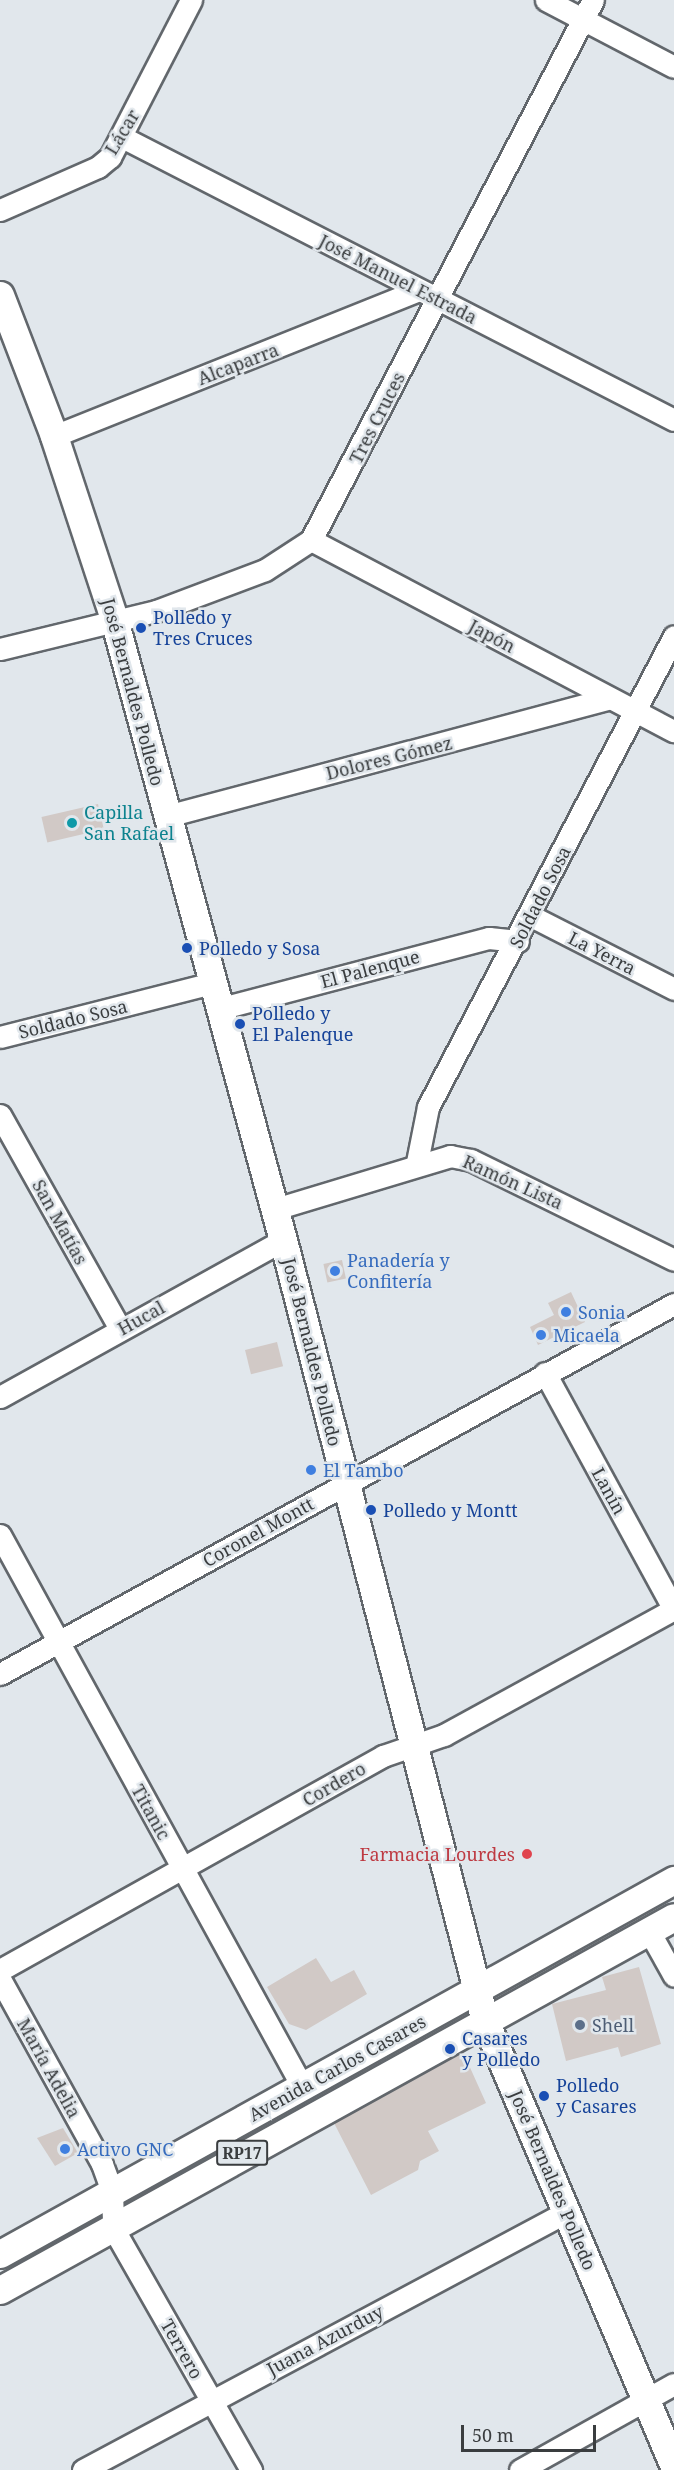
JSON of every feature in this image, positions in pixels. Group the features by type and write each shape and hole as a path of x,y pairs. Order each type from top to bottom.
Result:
{"main road":[{"name":"José Bernaldes Polledo","path":"0,295 54,435 114,619 284,1240 485,2021 568,2211 674,2466"},
{"name":"Avenida Carlos Casares","path":"0,2254 303,2088 674,1880"},
{"name":"Avenida Carlos Casares","path":"0,2290 674,1917"}],"street":[{"name":"Lácar","path":"0,210 98,167 122,137 191,0"},
{"path":"546,0 674,67"},
{"name":"Tres Cruces","path":"0,649 114,619 149,614 264,570 311,540 439,299 593,0"},
{"name":"José Manuel Estrada","path":"122,137 674,420"},
{"name":"Alcaparra","path":"54,435 419,290"},
{"name":"Japón","path":"311,540 674,731"},
{"name":"Soldado Sosa","path":"417,1162 428,1107 518,941 674,636"},
{"name":"Dolores Gómez","path":"167,816 610,698"},
{"name":"La Yerra","path":"531,916 674,989"},
{"name":"El Palenque","path":"218,995 489,938 518,941"},
{"name":"Soldado Sosa","path":"0,1037 218,995"},
{"name":"San Matías","path":"0,1116 120,1329"},
{"name":"Ramón Lista","path":"275,1209 417,1162 450,1156 471,1160 674,1260"},
{"name":"Hucal","path":"0,1397 284,1240"},
{"name":"Coronel Montt","path":"0,1674 674,1304"},
{"name":"Lanín","path":"545,1373 674,1609"},
{"name":"Titanic","path":"0,1535 303,2088"},
{"name":"Cordero","path":"0,1971 383,1756 444,1735 674,1609"},
{"path":"649,1931 674,1976"},
{"name":"María Adelia","path":"0,1979 112,2192 113,2228"},
{"name":"Juana Azurduy","path":"83,2470 568,2211"},
{"name":"Terrero","path":"113,2228 250,2470"},
{"path":"520,2470 674,2384"}],"building":[{"name":"Capilla San Rafael","path":"98,804 104,829 47,842 41,817"},
{"name":"Panadería y Confitería","path":"342,1260 346,1279 327,1283 323,1264"},
{"name":"Sonia","path":"571,1292 585,1322 538,1345 530,1327 554,1315 548,1303"},
{"path":"277,1342 283,1366 251,1374 245,1350"},
{"path":"316,1958 331,1982 354,1970 367,1994 306,2030 289,2024 267,1987"},
{"path":"639,1967 661,2044 621,2057 618,2047 566,2061 552,2004 606,1990 602,1977"},
{"path":"463,2052 486,2103 428,2131 439,2151 420,2161 418,2170 371,2195 334,2123"},
{"path":"63,2128 78,2153 55,2166 37,2138"}],"place":[{"name":"Polledo y Tres Cruces","path":"141,628"},
{"name":"Capilla San Rafael","path":"72,823"},
{"name":"Polledo y Sosa","path":"187,948"},
{"name":"Polledo y El Palenque","path":"240,1024"},
{"name":"Panadería y Confitería","path":"335,1271"},
{"name":"Sonia","path":"566,1312"},
{"name":"Micaela","path":"541,1335"},
{"name":"El Tambo","path":"311,1470"},
{"name":"Polledo y Montt","path":"371,1510"},
{"name":"Farmacia Lourdes","path":"527,1854"},
{"name":"Shell","path":"580,2025"},
{"name":"Casares y Polledo","path":"450,2049"},
{"name":"Polledo y Casares","path":"544,2096"},
{"name":"Activo GNC","path":"65,2149"}]}
